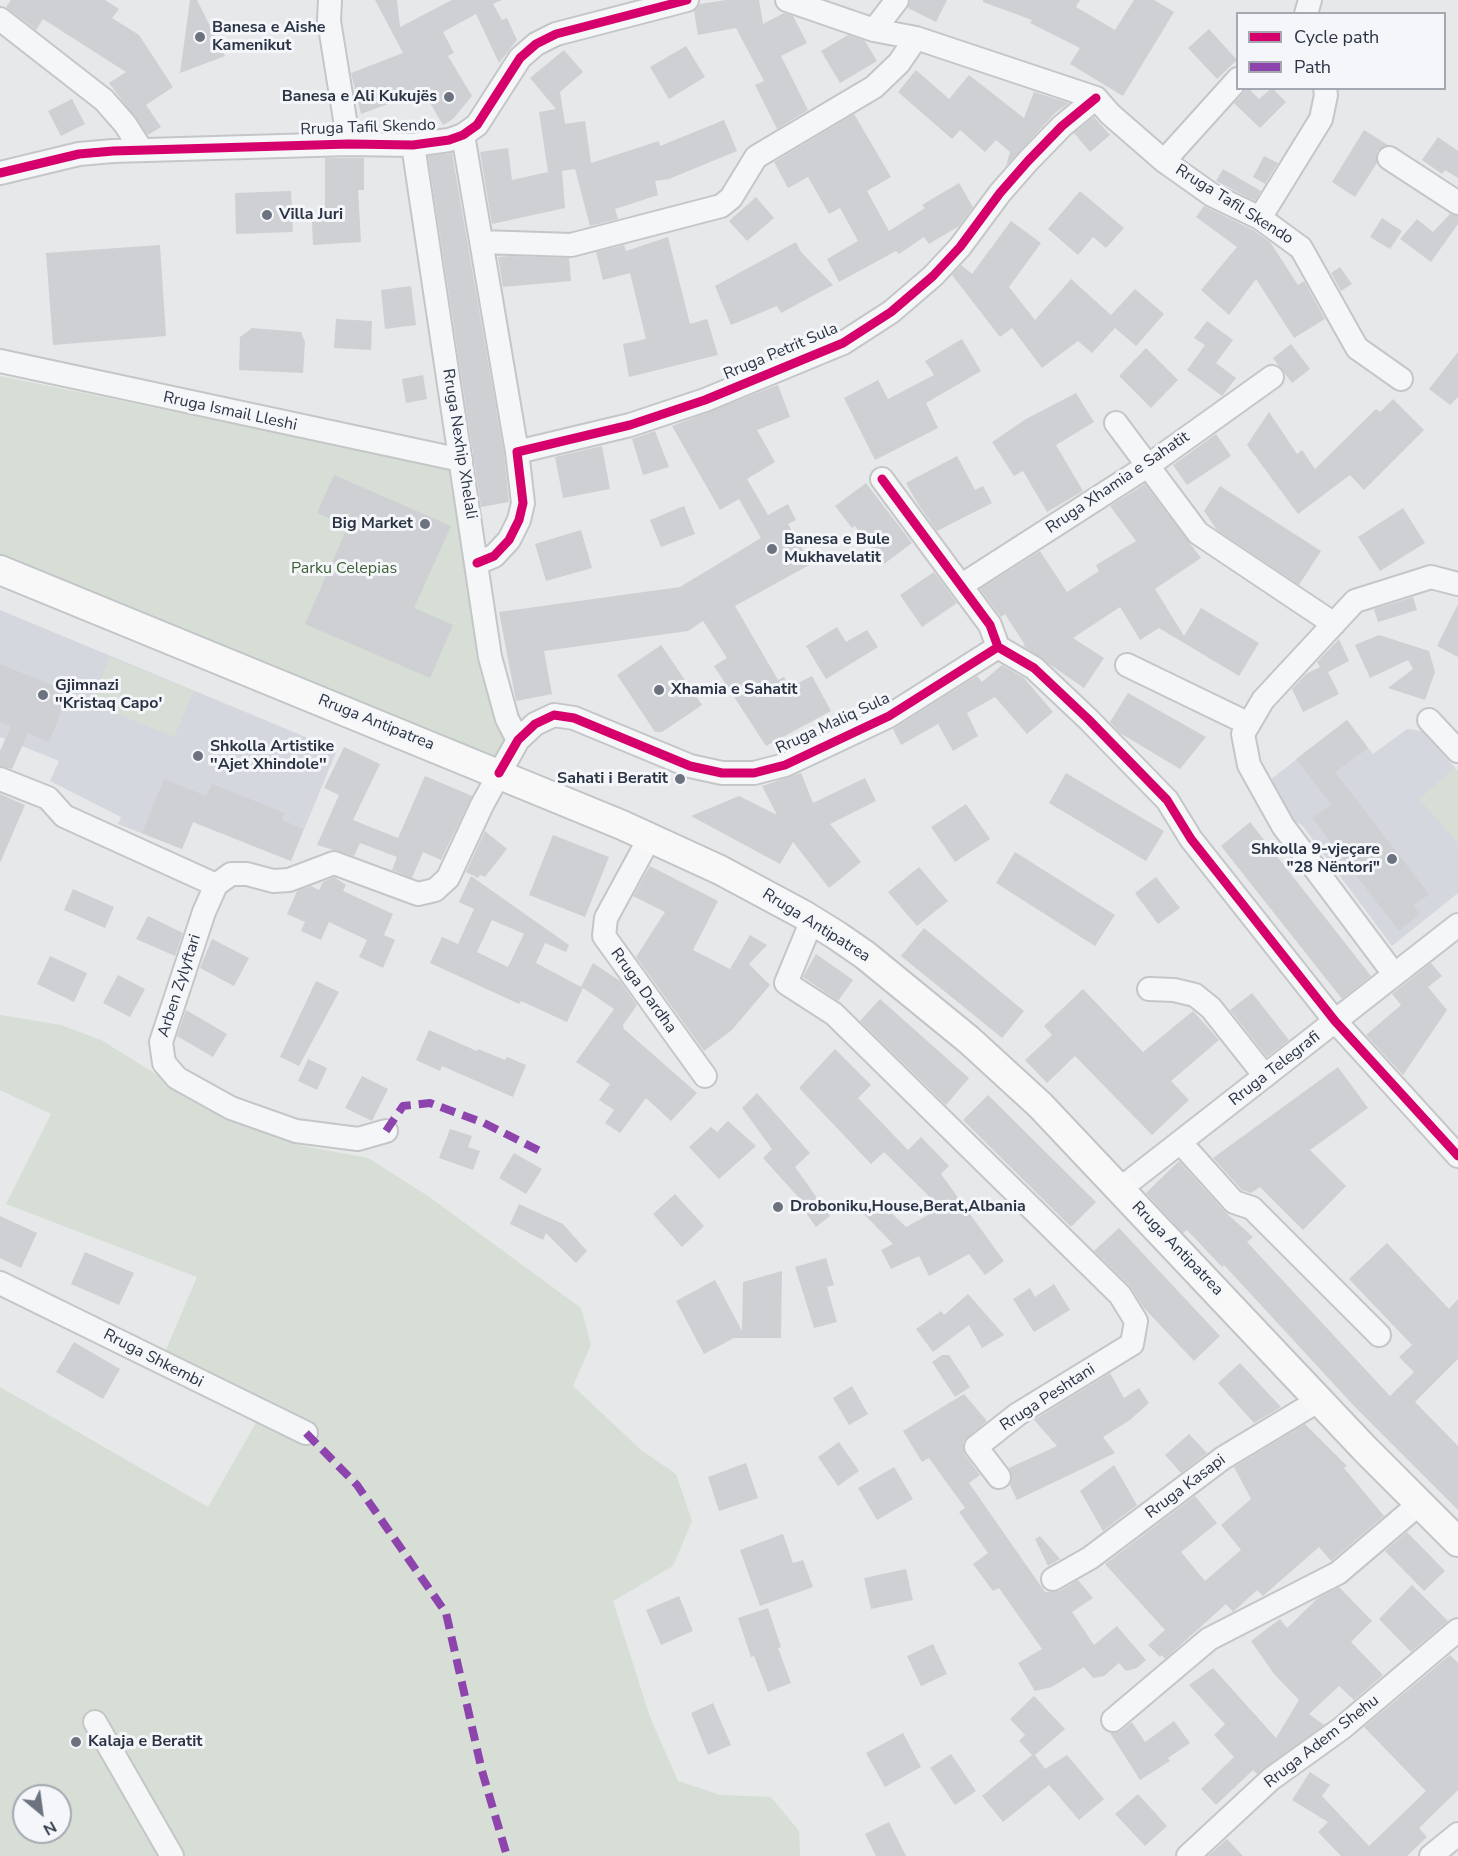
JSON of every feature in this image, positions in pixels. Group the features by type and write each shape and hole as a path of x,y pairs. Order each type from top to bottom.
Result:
{"main road":[{"name":"Rruga Antipatrea","path":"0,570 499,773 650,837 720,870 812,920 865,956 969,1040 1040,1105 1419,1504 1458,1542"}],"street":[{"path":"330,0 329,21 349,144"},
{"name":"Rruga Tafil Skendo","path":"787,0 874,30 916,38 1096,98 1110,114 1164,161 1212,195 1260,218 1302,248 1357,348 1401,379"},
{"path":"874,30 897,0"},
{"path":"477,562 494,556 509,540 519,520 523,502 517,452 463,135 477,125 520,58 536,44 556,34 680,1"},
{"path":"0,19 104,100 125,124 141,149"},
{"path":"481,242 571,245 721,206 731,198 756,157 874,87 899,63 916,38"},
{"path":"1164,161 1236,81"},
{"path":"1260,218 1321,119 1326,95 1325,90"},
{"name":"Rruga Petrit Sula","path":"517,452 630,425 705,400 843,343 891,312 933,276 960,247 1000,193 1028,162 1062,126 1096,98"},
{"name":"Rruga Tafil Skendo","path":"0,173 79,154 141,149 349,144 413,145 463,135"},
{"name":"Rruga Nexhip Xhelali","path":"413,145 490,657 498,693 507,719 518,740"},
{"path":"1389,158 1458,203"},
{"name":"Rruga Ismail Lleshi","path":"0,361 461,460"},
{"name":"Rruga Xhamia e Sahatit","path":"962,585 1149,465 1272,377"},
{"path":"1116,423 1197,533 1334,624"},
{"path":"882,479 990,625 998,647 1034,668 1089,719 1167,800 1191,839 1335,1022 1458,1156"},
{"path":"1394,974 1283,826 1249,765 1243,734 1263,700 1355,601 1431,577 1458,584"},
{"name":"Rruga Maliq Sula","path":"499,773 518,740 535,724 554,715 574,718 690,766 722,773 754,773 785,765 889,716 998,647"},
{"path":"1127,665 1249,724"},
{"path":"1429,720 1458,751"},
{"path":"0,778 48,798 64,816 216,885 231,874 247,874 273,881 289,880 334,863 418,894 435,890 448,878 499,773"},
{"name":"Rruga Dardha","path":"650,837 606,918 604,936 614,954 705,1076"},
{"name":"Arben Zylyftari","path":"216,885 204,912 161,1042 164,1064 177,1078 231,1108 296,1131 358,1139 386,1131"},
{"name":"Rruga Peshtani","path":"812,920 786,983 834,1014 1120,1295 1136,1321 1132,1344 1018,1414 976,1447 999,1477"},
{"name":"Rruga Telegrafi","path":"1120,1189 1458,925"},
{"path":"1149,989 1174,990 1195,995 1212,1008 1265,1076"},
{"path":"1180,1142 1234,1202 1252,1208 1379,1335"},
{"name":"Rruga Shkembi","path":"0,1283 306,1433"},
{"name":"Rruga Kasapi","path":"1053,1579 1089,1558 1223,1458 1321,1399"},
{"path":"1113,1720 1209,1639 1338,1573 1419,1504"},
{"name":"Rruga Adem Shehu","path":"1188,1856 1271,1779 1342,1728 1458,1630"},
{"path":"95,1722 172,1856"},
{"path":"1431,1856 1458,1834"}],"shaded area":[{"name":"Shkolla Artistike ''Ajet Xhindole''","path":"0,610 337,750 291,861 193,822 182,849 118,824 121,817 50,781 59,761 0,737"},
{"name":"Shkolla 9-vjeçare \"28 Nëntori\"","path":"1347,720 1373,754 1407,729 1422,731 1458,771 1458,893 1392,946 1302,825 1281,815 1266,783"}],"green space":[{"name":"Parku Celepias","path":"0,376 454,469 488,695 505,736 495,760 0,560"},
{"path":"110,657 194,691 174,737 90,703"},
{"path":"1454,768 1458,772 1458,843 1419,799"},
{"path":"0,1015 61,1025 101,1040 217,1112 298,1145 368,1158 428,1196 581,1308 591,1345 573,1386 641,1450 676,1474 692,1521 673,1566 613,1601 650,1717 678,1781 720,1795 771,1797 799,1831 800,1856 0,1856 0,1387 208,1507 265,1407 163,1357 197,1277 6,1204 51,1114 0,1090"}],"building":[{"path":"11,0 105,0 119,9 112,18 139,35 173,87 146,105 161,127 148,135 109,83 126,72 43,19 36,30 6,7"},
{"name":"Banesa e Aishe Kamenikut","path":"190,0 197,0 225,56 180,73"},
{"path":"375,0 397,0 400,27 452,0 502,0 493,4 502,20 507,18 517,40 499,63 476,14 443,32 454,53 448,56 472,96 453,119 443,125 423,91 361,114 351,73 403,53"},
{"path":"726,0 759,0 763,24 784,13 793,16 807,43 781,56 808,110 777,129 755,85 764,81 736,28 698,35 694,11 700,4"},
{"path":"910,0 947,0 936,22 908,8"},
{"path":"983,0 1080,0 1076,7 1115,30 1134,0 1154,0 1174,12 1123,96 1070,64 1080,48 1030,23 1032,20 983,2"},
{"path":"1209,29 1236,61 1217,79 1188,48"},
{"path":"848,35 865,41 877,61 840,83 821,51"},
{"path":"686,46 705,77 669,99 650,67"},
{"path":"564,50 583,72 560,92 565,124 585,121 591,163 659,141 660,146 724,120 737,151 669,179 655,181 658,195 615,209 618,219 590,226 575,169 562,171 565,208 492,224 480,152 508,148 512,180 548,172 539,112 556,109 530,78"},
{"path":"916,70 949,99 969,75 1024,118 1034,92 1069,103 1056,112 1006,166 1010,152 996,140 985,152 960,130 952,139 898,92"},
{"path":"1246,90 1250,90 1259,99 1270,90 1274,90 1286,102 1260,128 1234,103"},
{"path":"72,99 85,124 61,136 48,111"},
{"path":"854,114 891,177 867,191 889,231 925,208 922,205 959,183 973,207 959,226 929,244 924,237 899,254 896,251 839,282 827,259 858,241 840,208 829,214 808,177 788,188 774,162"},
{"path":"1094,117 1110,135 1090,152 1074,133"},
{"path":"1364,130 1388,145 1377,151 1377,163 1355,197 1332,182"},
{"path":"1438,137 1458,151 1458,178 1445,170 1442,174 1422,160"},
{"path":"452,153 504,454 509,502 481,507 428,156"},
{"path":"1264,156 1278,163 1265,184 1253,177"},
{"path":"325,158 364,158 364,190 358,190 361,242 313,245 312,221 325,220"},
{"path":"1223,169 1261,191 1255,201 1216,181"},
{"path":"291,191 293,232 236,234 235,193"},
{"path":"1080,191 1124,228 1106,248 1093,237 1078,255 1048,229"},
{"path":"756,197 774,218 747,241 729,221"},
{"path":"1204,206 1253,230 1270,242 1298,285 1304,281 1325,319 1294,338 1256,279 1229,315 1201,290 1237,247 1196,217"},
{"path":"1450,214 1458,216 1458,224 1431,262 1400,239 1417,219 1433,232"},
{"path":"1382,218 1402,231 1390,249 1370,237"},
{"path":"1011,221 1041,243 1009,287 1035,320 1071,279 1111,315 1135,289 1164,314 1136,346 1115,328 1092,353 1078,341 1042,368 1012,328 1000,337 952,275 961,265 972,274"},
{"path":"668,237 690,324 707,319 718,355 629,377 623,344 646,339 630,273 603,280 596,252 624,245 626,251"},
{"path":"796,242 801,252 833,285 781,313 777,306 731,325 715,286"},
{"path":"160,245 166,336 53,345 46,253"},
{"path":"498,257 569,258 571,281 503,287"},
{"path":"1340,267 1352,284 1341,291 1331,273"},
{"path":"411,286 416,325 385,329 381,290"},
{"path":"336,319 372,321 371,350 334,348"},
{"path":"1207,321 1233,340 1216,363 1236,378 1222,396 1187,370 1205,345 1194,338"},
{"path":"252,328 301,332 305,342 303,373 239,370 240,337"},
{"path":"962,339 981,371 926,403 938,428 875,460 844,398 878,380 888,399 934,375 925,361"},
{"path":"1291,344 1310,369 1292,383 1273,358"},
{"path":"1146,348 1178,380 1151,408 1119,376"},
{"path":"1458,352 1458,397 1450,405 1429,389"},
{"path":"423,375 427,399 406,403 402,379"},
{"path":"778,385 790,417 757,430 775,462 747,479 768,515 788,504 796,520 788,524 811,564 735,606 778,680 784,677 790,687 812,676 831,711 766,746 714,666 727,658 703,621 688,631 544,651 552,694 516,701 499,612 680,587 761,538 739,499 720,510 672,426"},
{"path":"1076,393 1094,422 1056,445 1083,491 1047,512 1023,471 1014,476 992,442 1026,419"},
{"path":"1393,399 1424,430 1364,490 1350,475 1298,514 1247,445 1269,412 1297,454 1302,450 1315,469 1376,409 1380,412"},
{"path":"655,431 669,467 643,475 632,439"},
{"path":"1216,434 1231,456 1187,485 1173,465"},
{"path":"602,446 610,489 563,498 555,457"},
{"path":"957,456 975,490 983,486 992,503 937,531 906,483"},
{"path":"334,475 451,526 414,608 453,625 430,678 305,624 348,526 317,513"},
{"path":"866,483 912,543 884,564 855,526 852,528 835,506"},
{"path":"1145,484 1201,558 1155,589 1184,636 1201,608 1259,643 1239,676 1159,628 1140,640 1120,607 1073,638 1104,658 1084,688 1023,646 1025,645 1005,614 1001,617 980,589 1040,551 1067,592 1099,571 1096,565 1136,541 1110,506"},
{"path":"1220,486 1321,551 1299,585 1217,530 1204,511"},
{"path":"684,506 695,534 661,547 650,520"},
{"path":"1403,508 1425,543 1380,571 1358,537"},
{"path":"581,530 592,568 546,581 535,544"},
{"path":"934,572 957,603 922,627 900,595"},
{"path":"1413,597 1417,610 1378,622 1374,609"},
{"path":"1458,604 1458,657 1437,646"},
{"path":"837,627 846,642 867,630 878,647 826,679 806,646"},
{"path":"1379,635 1429,651 1435,672 1425,700 1388,688 1413,669 1408,660 1370,678 1355,645"},
{"path":"1339,639 1349,661 1328,672 1339,694 1303,712 1292,689 1306,674 1320,667 1317,662"},
{"name":"Xhamia e Sahatit","path":"661,645 702,705 662,732 655,732 617,675"},
{"path":"0,664 69,692 49,742 28,733 12,769 0,766 0,751 11,726 0,722"},
{"path":"1002,665 1024,678 1053,712 1027,734 995,697 967,713 978,736 953,751 938,724 901,745 893,729 977,676 982,682"},
{"path":"1128,693 1206,737 1180,769 1120,733 1110,722"},
{"path":"1347,720 1368,748 1335,772 1429,894 1413,906 1420,914 1399,931 1312,818 1331,804 1296,759"},
{"path":"344,747 380,764 353,820 398,838 425,776 472,796 441,860 423,852 412,878 392,870 397,857 360,843 354,856 317,845 339,795 324,788"},
{"path":"801,773 813,803 865,778 876,801 830,824 861,862 829,888 793,842 780,864 691,816 739,796 777,815 762,786"},
{"path":"1066,773 1164,831 1146,861 1049,803"},
{"path":"164,779 206,796 212,784 285,813 282,820 303,829 291,861 193,822 182,849 142,833"},
{"path":"0,794 25,805 0,863"},
{"path":"966,804 990,839 955,862 931,827"},
{"path":"1250,822 1371,976 1342,999 1221,846"},
{"path":"485,831 507,849 485,877 480,875 478,878 466,872"},
{"path":"553,835 609,857 585,917 529,895"},
{"path":"1015,852 1115,915 1095,946 996,883"},
{"path":"650,866 718,901 693,950 730,969 750,935 767,945 749,964 770,985 732,1030 704,1051 636,957 665,912 633,896"},
{"path":"919,867 948,901 917,926 888,892"},
{"path":"471,876 569,945 566,952 545,943 536,963 581,987 593,963 620,981 637,1005 623,1025 624,1029 697,1093 671,1121 646,1098 620,1133 605,1123 614,1110 599,1100 610,1084 576,1062 614,1009 583,988 567,1022 521,1001 519,1004 430,963 442,937 458,944 474,909 459,902","holes":["492,920 524,934 508,967 477,952"]},
{"path":"334,877 346,885 343,891 393,914 384,935 395,940 383,968 359,957 367,940 329,922 321,940 301,931 305,922 287,914 297,891 311,886 319,890 323,882"},
{"path":"1156,877 1180,908 1158,924 1135,893"},
{"path":"73,889 114,907 105,928 64,910"},
{"path":"148,916 183,933 175,956 136,939"},
{"path":"924,928 1024,1011 1002,1038 901,956"},
{"path":"212,939 249,958 234,986 200,968"},
{"path":"816,954 853,980 838,1001 803,977"},
{"path":"50,956 87,973 74,1002 37,984"},
{"path":"1431,963 1442,976 1428,987 1447,1010 1403,1075 1366,1035 1401,1005 1392,994"},
{"path":"118,975 145,989 130,1017 103,1003"},
{"path":"316,981 339,992 299,1066 280,1057"},
{"path":"1083,989 1143,1052 1193,1011 1219,1040 1171,1081 1189,1100 1152,1135 1075,1056 1047,1083 1025,1060 1052,1035 1044,1026"},
{"path":"1252,993 1289,1040 1267,1057 1230,1010"},
{"path":"880,999 969,1078 946,1105 860,1021"},
{"path":"186,1010 227,1034 213,1057 177,1036"},
{"path":"429,1030 477,1051 478,1049 505,1060 507,1057 526,1065 513,1097 442,1066 440,1071 416,1060"},
{"path":"835,1049 871,1085 858,1098 908,1150 921,1137 949,1166 941,1174 1004,1261 985,1275 969,1254 929,1276 919,1256 891,1269 881,1250 893,1244 861,1211 875,1197 906,1227 941,1208 884,1152 871,1164 799,1088"},
{"path":"308,1059 327,1068 317,1090 298,1081"},
{"path":"1338,1067 1368,1108 1310,1150 1346,1186 1303,1230 1260,1187 1251,1193 1242,1190 1213,1158"},
{"path":"362,1076 388,1089 372,1121 345,1108"},
{"path":"757,1093 810,1153 795,1167 830,1216 816,1227 797,1200 799,1198 763,1158 772,1149 742,1108"},
{"path":"988,1095 1096,1202 1071,1227 963,1120"},
{"path":"728,1121 756,1146 719,1179 689,1147 711,1127 717,1132"},
{"path":"450,1129 472,1136 468,1147 480,1151 473,1170 439,1158"},
{"path":"514,1153 542,1169 526,1194 499,1178"},
{"path":"1179,1161 1224,1211 1253,1237 1247,1242 1390,1396 1414,1372 1399,1357 1412,1345 1349,1279 1387,1243 1449,1309 1458,1299 1458,1359 1415,1402 1458,1446 1458,1510 1354,1406 1224,1265 1222,1267 1187,1230 1183,1233 1146,1193"},
{"path":"675,1194 704,1226 682,1247 653,1214"},
{"path":"519,1204 563,1224 587,1251 576,1263 546,1233 543,1240 510,1224"},
{"path":"0,1216 37,1233 21,1268 0,1258"},
{"path":"1119,1228 1220,1336 1194,1361 1143,1307 1130,1286 1094,1251"},
{"path":"85,1252 134,1273 119,1305 71,1284"},
{"path":"826,1258 834,1285 827,1287 837,1322 814,1328 795,1267"},
{"path":"782,1271 781,1338 734,1338 704,1354 676,1301 715,1280 742,1331 743,1282"},
{"path":"1054,1284 1070,1310 1034,1332 1013,1299 1030,1288 1035,1297"},
{"path":"968,1294 1004,1335 982,1348 969,1325 933,1352 916,1329 941,1311 944,1315"},
{"path":"74,1342 120,1369 103,1399 56,1372"},
{"path":"942,1355 949,1355 970,1387 955,1397 932,1362"},
{"path":"1240,1363 1281,1407 1254,1423 1218,1383"},
{"path":"1110,1373 1124,1398 1139,1388 1149,1403 1130,1420 1103,1437 1115,1453 1017,1500 1010,1485 1012,1476 1009,1468 1057,1446 1034,1420"},
{"path":"852,1386 868,1414 849,1425 833,1398"},
{"path":"964,1394 987,1421 963,1442 965,1455 980,1475 969,1483 1045,1592 1059,1591 1078,1580 1093,1598 1072,1612 1094,1645 1117,1626 1146,1660 1137,1668 1126,1671 1119,1663 1104,1676 1093,1678 1084,1667 1052,1687 1035,1691 1018,1663 1042,1649 999,1588 993,1591 973,1564 988,1553 959,1512 965,1508 929,1458 922,1462 903,1431"},
{"path":"1305,1424 1347,1466 1344,1468 1384,1516 1331,1561 1319,1547 1263,1596 1257,1590 1233,1612 1226,1604 1165,1659 1162,1655 1160,1657 1148,1645 1165,1630 1105,1564 1195,1496 1217,1523 1181,1552 1205,1581 1241,1550 1221,1525 1251,1499 1234,1467"},
{"path":"1189,1434 1207,1453 1181,1473 1165,1455"},
{"path":"839,1442 859,1471 838,1486 818,1457"},
{"path":"746,1463 758,1498 719,1511 708,1477"},
{"path":"1114,1465 1137,1505 1103,1531 1080,1491"},
{"path":"894,1467 913,1499 877,1520 858,1488"},
{"path":"1407,1532 1445,1571 1424,1591 1385,1551"},
{"path":"783,1534 793,1563 803,1560 813,1587 760,1606 740,1550"},
{"path":"1040,1536 1060,1559 1048,1566 1035,1539"},
{"path":"906,1569 913,1600 871,1609 864,1578"},
{"path":"1412,1585 1448,1621 1411,1652 1379,1619"},
{"path":"1339,1587 1372,1621 1351,1642 1383,1675 1354,1700 1339,1686 1309,1714 1324,1725 1257,1774 1253,1770 1216,1805 1201,1789 1234,1757 1214,1735 1225,1724 1189,1685 1213,1668 1276,1738 1299,1700 1274,1674 1251,1641 1280,1619 1287,1628 1318,1598"},
{"path":"679,1596 693,1631 661,1645 646,1610"},
{"path":"768,1608 781,1647 778,1648 791,1683 768,1692 754,1656 751,1657 738,1618"},
{"path":"933,1644 947,1674 921,1686 907,1656"},
{"path":"1450,1655 1458,1663 1458,1790 1419,1828 1427,1837 1407,1856 1341,1856 1318,1832 1328,1822 1292,1800 1310,1772 1330,1785 1322,1796 1369,1846 1426,1791 1364,1727"},
{"path":"1034,1696 1065,1729 1035,1755 1045,1769 1067,1755 1104,1799 1079,1820 1049,1785 1003,1822 982,1796 1032,1755 1019,1741 1025,1735 1010,1719"},
{"path":"713,1703 731,1745 708,1755 691,1713"},
{"path":"1174,1721 1190,1743 1168,1758 1170,1761 1140,1780 1110,1733 1121,1731 1132,1722 1145,1742"},
{"path":"903,1733 921,1767 885,1787 866,1753"},
{"path":"951,1754 976,1791 955,1805 930,1768"},
{"path":"1138,1794 1167,1826 1145,1846 1115,1814"},
{"path":"889,1822 906,1856 876,1856 865,1834"},
{"path":"1227,1839 1243,1856 1208,1856"}],"marked path":[{"path":"386,1131 403,1106 430,1103 484,1123 540,1151"},
{"path":"306,1433 357,1485 446,1613 482,1771 507,1856"}],"cycle path":[{"path":"0,173 79,154 113,151 349,144 413,145 449,140 463,135 477,125 520,58 536,44 556,34 687,0"},
{"path":"477,563 494,556 509,540 519,520 523,503 517,452 630,425 705,400 843,343 891,312 933,276 960,247 1000,193 1028,161 1062,126 1096,98"},
{"path":"499,773 518,740 535,724 554,715 574,718 690,766 722,773 754,773 785,765 889,716 998,647 990,625 882,479"},
{"path":"998,647 1034,668 1088,719 1167,800 1191,839 1335,1021 1458,1156"}],"place":[{"name":"Banesa e Aishe Kamenikut","path":"200,37"},
{"name":"Banesa e Ali Kukujës","path":"449,97"},
{"name":"Villa Juri","path":"267,215"},
{"name":"Big Market","path":"425,524"},
{"name":"Banesa e Bule Mukhavelatit","path":"772,549"},
{"name":"Xhamia e Sahatit","path":"659,690"},
{"name":"Gjimnazi ''Kristaq Capo'","path":"43,695"},
{"name":"Shkolla Artistike ''Ajet Xhindole''","path":"198,756"},
{"name":"Sahati i Beratit","path":"680,779"},
{"name":"Shkolla 9-vjeçare \"28 Nëntori\"","path":"1392,859"},
{"name":"Droboniku,House,Berat,Albania","path":"778,1207"},
{"name":"Kalaja e Beratit","path":"76,1742"}]}
